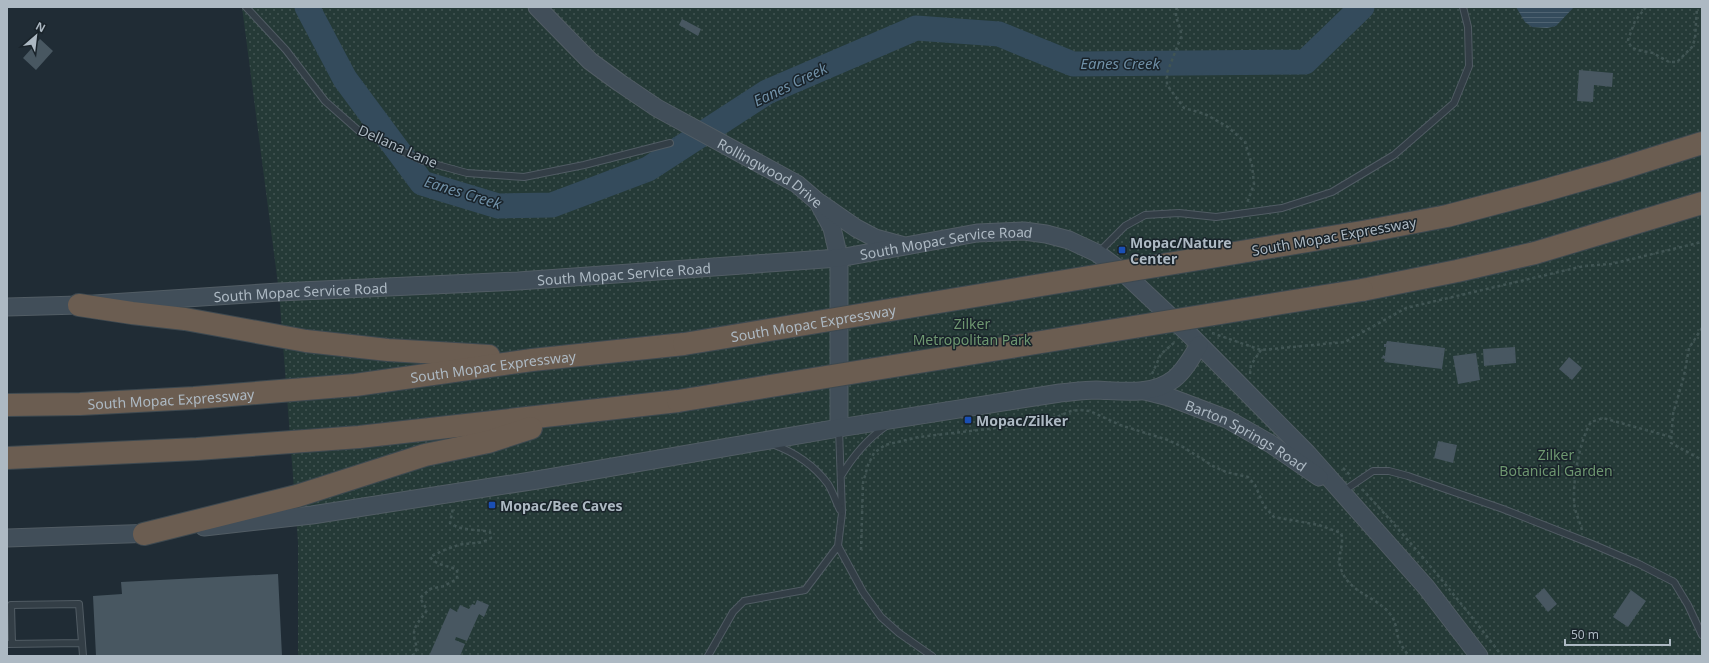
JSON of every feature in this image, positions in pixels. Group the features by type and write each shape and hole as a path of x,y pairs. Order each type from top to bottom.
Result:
{"highway":[{"name":"South Mopac Expressway","path":"7,405 194,398 347,385 532,360 684,344 1368,231 1447,216 1613,171 1702,142"},
{"path":"7,458 197,450 359,437 678,401 1362,290 1458,271 1535,253 1702,203"},
{"path":"79,305 185,319 306,341 388,350 532,360"},
{"path":"144,534 297,496 425,455 488,442 578,412"}],"main road":[{"name":"Rollingwood Drive","path":"537,7 590,61 620,83 657,108 797,184 818,202 832,228 839,258 839,428"},
{"path":"818,202 856,228 876,238 905,246"},
{"name":"South Mopac Service Road","path":"7,307 79,305 279,292 518,281 839,258 977,233 1024,231 1046,234 1069,240 1097,253 1124,273 1203,338"},
{"path":"7,538 144,534 312,515 1060,393 1095,390 1144,391 1161,386 1173,379 1184,369 1203,338"},
{"name":"Barton Springs Road","path":"1203,338 1426,587 1479,656"},
{"name":"Barton Springs Road","path":"1144,391 1168,397 1227,419 1271,444 1341,493"}],"lane":[{"name":"Dellana Lane","path":"246,7 286,50 325,101 359,131 423,161 467,173 524,177 584,165 670,143"},
{"path":"1097,253 1125,226 1145,215 1179,213 1216,217 1282,208 1332,192 1394,155 1454,103 1469,66 1468,27 1463,7"},
{"path":"841,476 854,454 871,436 893,421"},
{"path":"708,656 733,612 744,601 805,590 838,546 842,513 839,428"},
{"path":"765,442 785,449 806,461 827,484 842,513"},
{"path":"1341,493 1373,471 1389,471 1408,476 1496,507 1586,541 1639,564 1674,582 1688,605 1702,635"},
{"path":"838,546 863,592 881,617 899,633 932,656"},
{"path":"82,643 10,644 11,606 79,604 82,643 83,656"}],"path":[{"path":"1177,7 1175,15 1182,32 1167,73 1167,85 1184,108 1205,114 1228,127 1245,142 1252,165 1254,184 1243,213"},
{"path":"1646,7 1635,21 1628,40 1631,47 1637,50 1653,53 1669,62 1677,62 1692,47 1695,39 1696,7"},
{"path":"1203,338 1222,335 1261,350 1345,342 1406,308 1584,266 1611,264 1702,242"},
{"path":"1702,328 1689,348 1684,376 1673,414 1671,437 1671,444 1702,460"},
{"path":"1144,391 1161,354 1176,340"},
{"path":"1250,374 1251,365 1261,350"},
{"path":"861,550 863,483 868,464 874,453 885,445 919,437 1022,425 1059,416 1071,411 1090,411 1120,425 1168,440 1226,472 1248,477 1255,485 1264,506 1274,516 1319,525 1341,533 1343,539 1338,559 1346,580 1362,594 1384,608 1390,615 1396,626 1398,638 1409,656"},
{"path":"1586,541 1575,508 1575,483 1580,449 1585,431 1591,422 1603,418 1671,437"},
{"path":"412,656 418,646 414,635 417,623 427,610 420,598 430,589 444,586 457,578 457,570 434,562 430,557 436,552 446,551 463,544 480,544 491,538 490,532 476,529 457,529 450,523 454,505"}],"green space":[{"name":"Zilker Metropolitan Park","path":"242,7 1702,7 1702,656 298,656 298,542 279,292"}],"water":[{"path":"1516,7 1574,7 1556,26 1547,28 1532,27 1525,22"}],"building":[{"path":"682,19 701,29 698,36 679,25"},
{"path":"40,39 53,51 36,70 23,58"},
{"path":"1579,70 1613,73 1612,87 1594,85 1593,102 1577,101"},
{"path":"1387,341 1445,348 1442,369 1384,362 1385,359 1382,358 1383,355 1385,356 1386,347 1384,347 1384,344 1386,344"},
{"path":"1515,347 1516,363 1484,366 1483,349"},
{"path":"1476,353 1480,380 1458,384 1453,356"},
{"path":"1569,357 1582,368 1572,380 1559,369"},
{"path":"1438,441 1457,445 1453,463 1434,458"},
{"path":"278,574 282,656 96,656 93,596 122,594 121,582"},
{"path":"1544,588 1557,604 1548,612 1535,596"},
{"path":"1631,590 1646,601 1628,627 1613,617"},
{"path":"477,600 489,605 484,617 479,614 467,641 456,637 455,640 465,644 460,656 429,656 450,608 457,612 460,605 469,609 472,604 475,605"}],"waterway":[{"name":"Eanes Creek","path":"307,7 345,79 422,183 498,206 552,205 648,169 767,92 916,28 999,34 1073,64 1305,62 1362,7"}],"place":[{"name":"Mopac/Nature Center","path":"1122,250"},
{"name":"Mopac/Zilker","path":"968,420"},
{"name":"Mopac/Bee Caves","path":"492,505"}],"park label":[{"name":"Zilker Botanical Garden","path":"1556,462"}]}
